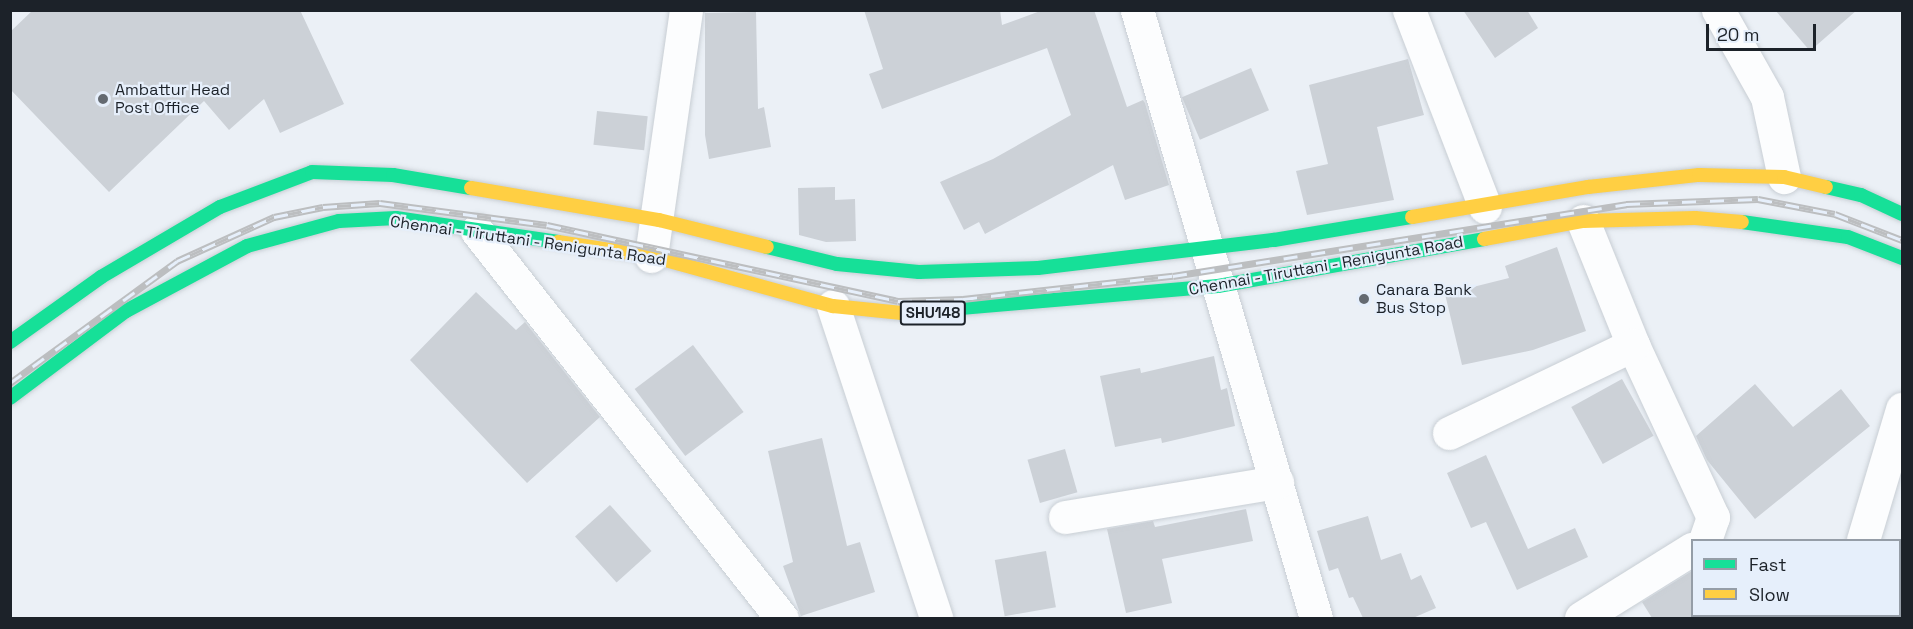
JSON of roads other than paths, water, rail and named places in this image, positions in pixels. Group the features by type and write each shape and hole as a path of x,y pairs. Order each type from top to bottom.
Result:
{"highway":[{"name":"Chennai - Tiruttani - Renigunta Road","path":"10,342 100,277 220,207 312,172 393,175 659,220 837,264 919,272 1038,268 1207,247 1485,207 1588,187 1699,175 1784,177 1861,195 1902,214"},
{"name":"Chennai - Tiruttani - Renigunta Road","path":"10,398 126,312 247,246 339,221 396,218 651,256 833,306 916,314 1218,286 1583,221 1695,218 1789,226 1848,237 1902,258"}],"street":[{"path":"651,256 659,220 686,10"},
{"path":"1409,10 1485,207"},
{"path":"1718,10 1767,96 1784,177"},
{"path":"1147,15 1207,247 1316,618"},
{"path":"1583,221 1633,345 1713,517 1705,539"},
{"path":"477,231 782,618"},
{"path":"833,306 936,618"},
{"path":"1449,433 1633,345"},
{"path":"1863,539 1902,409"},
{"path":"1065,518 1277,482"},
{"path":"1581,618 1691,550"}],"railway":[{"path":"10,383 177,261 274,217 323,207 380,203 547,225 898,301 963,299 1173,276 1626,204 1758,199 1835,214 1902,240"}],"place":[{"name":"Ambattur Head Post Office","path":"103,99"},
{"name":"Canara Bank Bus Stop","path":"1364,299"}]}
